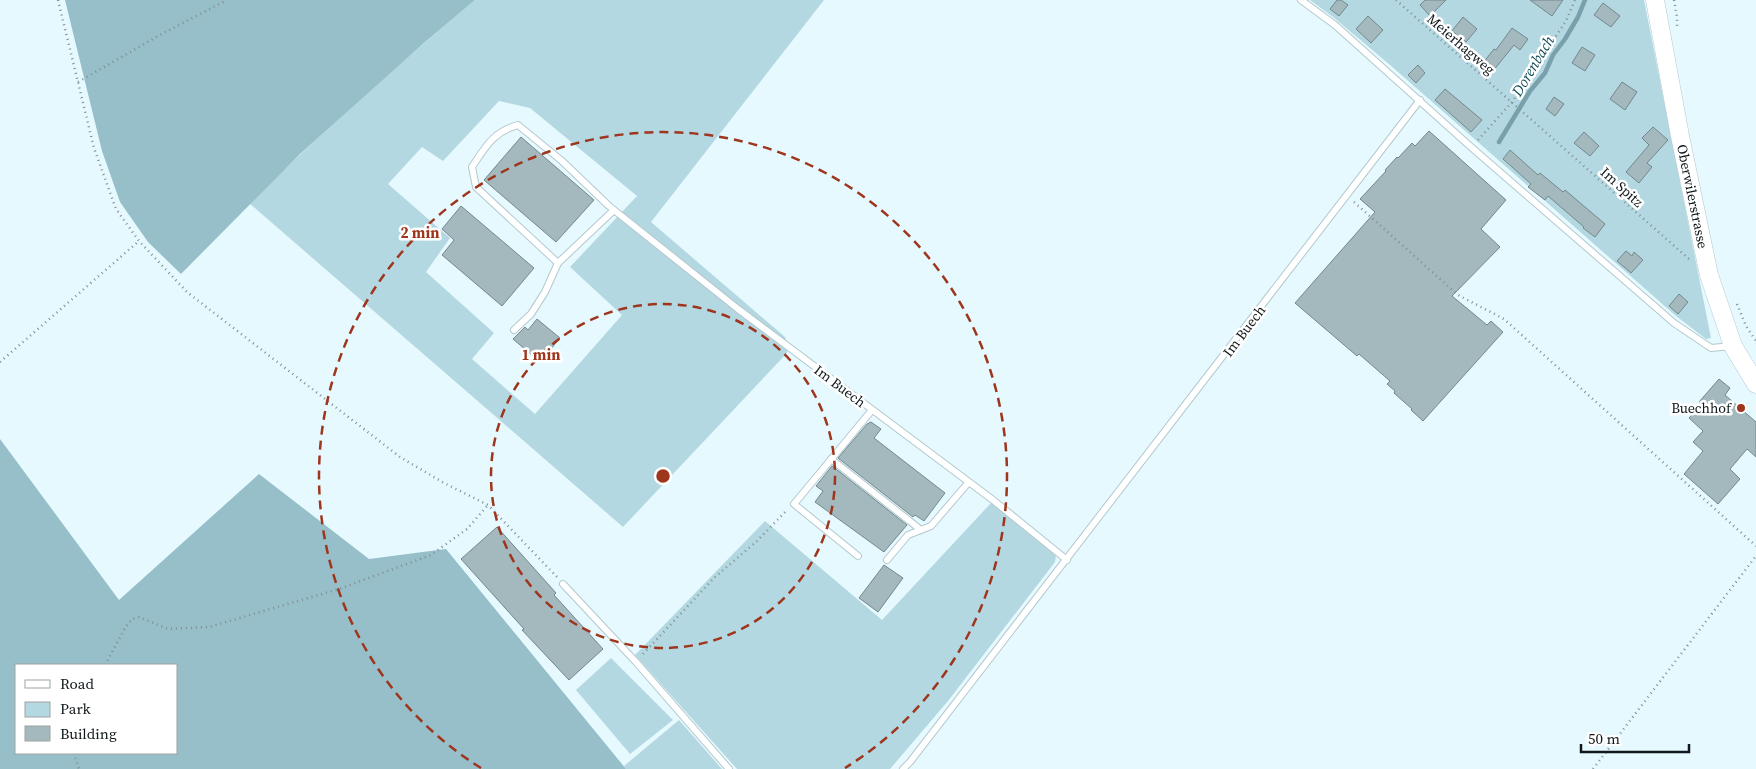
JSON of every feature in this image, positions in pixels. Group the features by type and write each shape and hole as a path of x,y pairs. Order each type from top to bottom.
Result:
{"street":[{"name":"Oberwilerstrasse","path":"1655,0 1708,275 1733,346 1756,384"}],"lane":[{"path":"1301,0 1336,25 1471,147 1674,322 1712,348 1733,346"},
{"name":"Im Buech","path":"903,769 1067,560 1420,100"},
{"name":"Im Buech","path":"558,263 476,187 472,166 487,144 504,129 518,125 562,160 614,210 738,309 993,500 1067,560"},
{"path":"514,330 531,314 545,292 558,263 614,210"},
{"path":"858,556 794,504 872,410"},
{"path":"831,460 921,530"},
{"path":"887,560 908,535 931,526 968,483"},
{"path":"563,584 636,662 729,769"}],"path":[{"path":"58,0 94,148 116,209 139,241 187,292 400,457 444,483 488,505 563,584"},
{"path":"78,82 158,36 227,0"},
{"name":"Meierhagweg","path":"1396,0 1516,105"},
{"path":"1471,147 1512,102 1566,21 1575,0"},
{"name":"Im Spitz","path":"1516,105 1661,236 1708,275"},
{"path":"1346,196 1458,295 1504,319 1756,546"},
{"path":"0,362 139,241"},
{"path":"636,662 715,577 757,541 794,504"},
{"path":"106,664 132,619 138,618 168,629 209,627 339,589 430,555 467,529 488,505"},
{"path":"1593,769 1756,556"},
{"path":"74,754 79,769"}],"green space":[{"path":"475,0 824,0 651,222 785,337 787,353 623,527 249,203 360,100","holes":["499,101 530,108 637,196 570,267 622,315 535,414 472,359 494,333 426,272 450,238 388,184 422,147 443,161"]},
{"path":"1310,0 1644,0 1711,338 1706,339 1676,316 1390,65"},
{"path":"991,503 1056,555 1055,562 948,701 890,769 737,769 635,655 765,521 882,620"},
{"path":"611,658 673,720 630,754 576,690"},
{"path":"679,720 722,769 626,769 624,766"}],"shaded area":[{"path":"65,0 475,0 300,154 181,274 148,242 120,202 102,151"},
{"path":"0,439 119,600 259,474 369,559 446,549 626,769 0,769"}],"building":[{"path":"1337,0 1341,0 1348,5 1339,16 1330,9"},
{"path":"1425,0 1446,0 1430,16 1420,5"},
{"path":"1530,0 1563,0 1552,16"},
{"path":"1603,3 1620,16 1611,27 1594,15"},
{"path":"1368,16 1383,30 1371,43 1356,29"},
{"path":"1463,17 1477,29 1466,42 1452,31"},
{"path":"1512,28 1528,39 1520,50 1514,45 1493,71 1483,63 1494,49 1496,50"},
{"path":"1582,47 1595,55 1585,71 1572,63"},
{"path":"1418,65 1425,73 1416,83 1408,75"},
{"path":"1622,82 1637,92 1625,110 1610,99"},
{"path":"1445,89 1482,120 1471,132 1435,100"},
{"path":"1554,97 1564,104 1555,116 1546,109"},
{"path":"1653,127 1668,140 1647,163 1652,167 1639,183 1626,172 1649,145 1642,138"},
{"path":"1429,131 1506,200 1481,229 1500,247 1452,296 1487,325 1491,321 1503,332 1423,421 1394,393 1395,391 1387,384 1390,381 1359,354 1357,356 1295,303 1375,212 1360,199 1397,157 1412,143 1415,146"},
{"path":"1584,132 1599,146 1590,156 1574,143"},
{"path":"521,137 594,200 556,242 484,180"},
{"path":"1510,150 1538,175 1540,173 1563,192 1565,190 1605,224 1595,237 1548,196 1545,200 1528,187 1531,184 1503,159"},
{"path":"461,206 534,268 502,306 442,255 454,240 442,229"},
{"path":"1626,251 1632,256 1634,252 1643,260 1631,273 1617,261"},
{"path":"1679,294 1688,302 1678,314 1669,306"},
{"path":"537,319 560,338 540,362 513,339 525,327 528,330"},
{"path":"1719,379 1730,388 1725,395 1756,422 1756,457 1747,449 1730,469 1740,479 1718,504 1684,474 1703,451 1693,442 1703,431 1689,418 1702,404 1699,402"},
{"path":"871,422 881,429 874,438 945,493 924,521 915,515 913,517 838,458 867,424"},
{"path":"832,466 907,525 884,552 815,502 823,491 816,486"},
{"path":"497,527 556,593 554,595 603,649 569,680 522,630 524,629 461,559"},
{"path":"884,565 903,578 878,612 859,598"}],"waterway":[{"name":"Dorenbach","path":"1499,142 1530,91 1545,73 1553,55 1578,17 1585,0"}],"place":[{"name":"Buechhof","path":"1741,408"}]}
